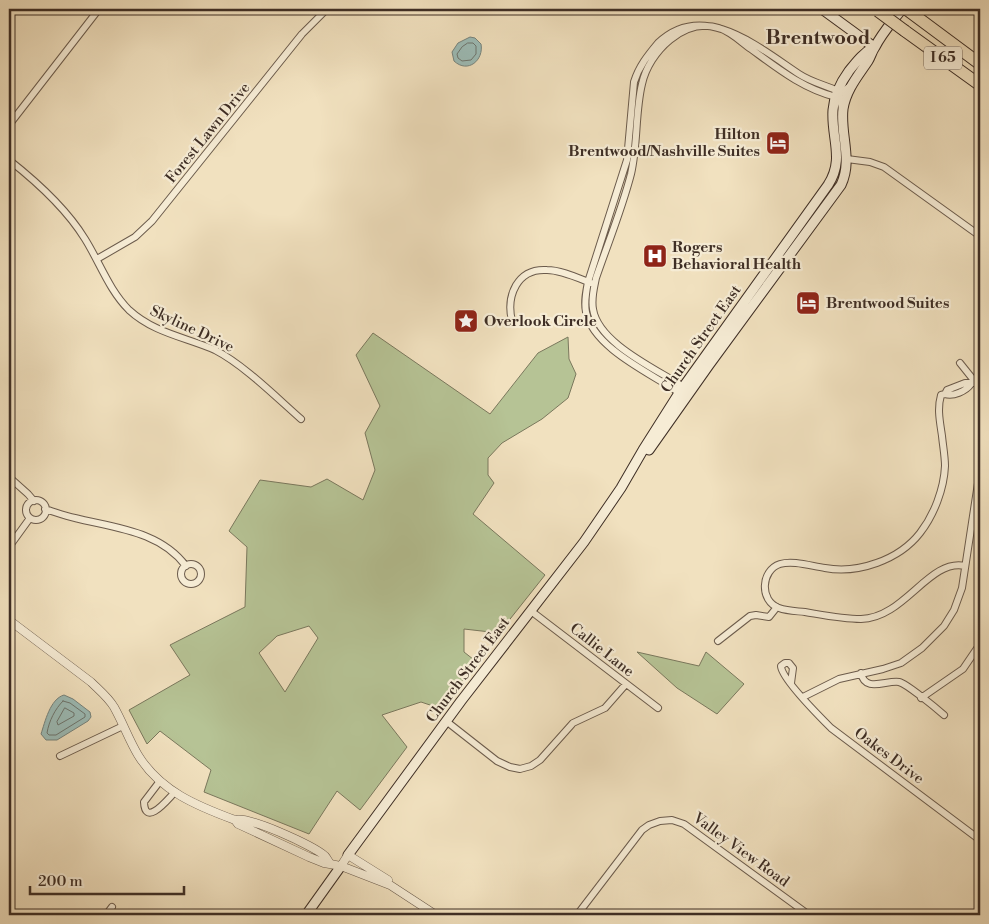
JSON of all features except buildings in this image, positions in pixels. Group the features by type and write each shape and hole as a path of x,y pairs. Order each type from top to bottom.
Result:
{"highway":[{"name":"I 65","path":"906,9 980,64"},
{"name":"I 65","path":"876,10 980,85"},
{"path":"917,17 980,59"}],"main road":[{"path":"822,9 874,47"},
{"name":"Church Street East","path":"634,467 648,452 709,364 835,194 843,180 847,159 844,102 874,47 902,9"},
{"name":"Church Street East","path":"348,854 446,721 584,542 634,467 680,389 832,178 837,160 833,112 837,94 845,77 863,54 874,47"},
{"path":"306,915 341,866"}],"street":[{"path":"9,125 98,9"},
{"name":"Forest Lawn Drive","path":"97,260 135,237 152,222 302,34 327,9"},
{"path":"969,9 980,13"},
{"path":"680,389 679,384 609,338 595,319 592,308 592,283 628,160 634,82 637,71 670,29 695,19 710,19 730,25 804,77 837,94 843,111"},
{"path":"837,94 852,86"},
{"path":"847,159 870,162 884,168 980,236"},
{"name":"Skyline Drive","path":"9,160 32,179 65,212 85,238 113,291 128,309 164,332 198,344 226,357 301,419"},
{"path":"512,321 509,304 513,288 523,277 532,272 549,270 592,283"},
{"path":"960,363 976,385 968,390 941,395 938,404 945,467 943,481 933,511 920,533 909,544 892,556 863,566 842,570 788,563 776,565 768,573 764,584 767,595 777,608 834,617 861,619 872,618 892,610 929,578 944,568 956,564 965,566"},
{"path":"803,697 834,681 901,663 918,652 948,621 956,604 963,581 980,470"},
{"path":"9,477 34,501 42,503 46,509 143,534 174,552 186,566"},
{"path":"34,501 26,509 30,518 35,520 41,519 46,509"},
{"path":"9,547 30,518"},
{"path":"718,641 750,616 769,617 777,608"},
{"name":"Callie Lane","path":"531,611 658,708"},
{"path":"9,620 95,685 110,702 138,755 160,781 174,793 199,806 235,820 238,824 281,845 318,860 341,866 378,880 401,891"},
{"path":"921,698 962,671 980,644"},
{"path":"862,673 864,679 870,684 900,683 944,715"},
{"name":"Oakes Drive","path":"791,683 815,712 840,736 980,840"},
{"path":"446,721 497,760 510,767 531,766 540,760 573,723 606,708 626,684"},
{"path":"60,756 123,726"},
{"path":"160,781 145,799 146,810 156,811 174,793"},
{"name":"Valley View Road","path":"577,915 639,833 653,823 668,820 684,824 809,915"},
{"path":"348,854 436,915"},
{"name":"Church Street East","path":"341,866 348,854"},
{"path":"106,915 112,907"}],"green space":[{"path":"373,333 490,414 538,353 568,337 569,359 576,374 568,398 542,419 502,443 488,458 488,475 494,483 473,514 545,575 499,633 464,629 464,652 478,663 439,708 421,702 382,715 407,747 360,810 337,791 309,834 204,792 211,770 160,731 147,744 129,710 190,675 170,645 245,607 247,547 229,531 260,480 311,487 327,479 363,500 375,470 365,433 380,406 356,355","holes":["309,626 318,638 285,692 259,653 277,636"]},
{"path":"637,652 699,666 706,652 744,684 717,714 677,688"}],"water":[{"path":"470,37 475,38 481,44 480,55 469,66 459,65 454,61 452,52 458,43"},
{"path":"64,695 73,699 90,712 91,717 88,721 57,740 46,740 41,734 46,717 55,701"}],"place":[{"name":"Hilton Brentwood/Nashville Suites","path":"778,143"},
{"name":"Rogers Behavioral Health","path":"655,256"},
{"name":"Brentwood Suites","path":"808,303"},
{"name":"Overlook Circle","path":"466,321"}],"district":[{"name":"Brentwood","path":"818,38"}]}
